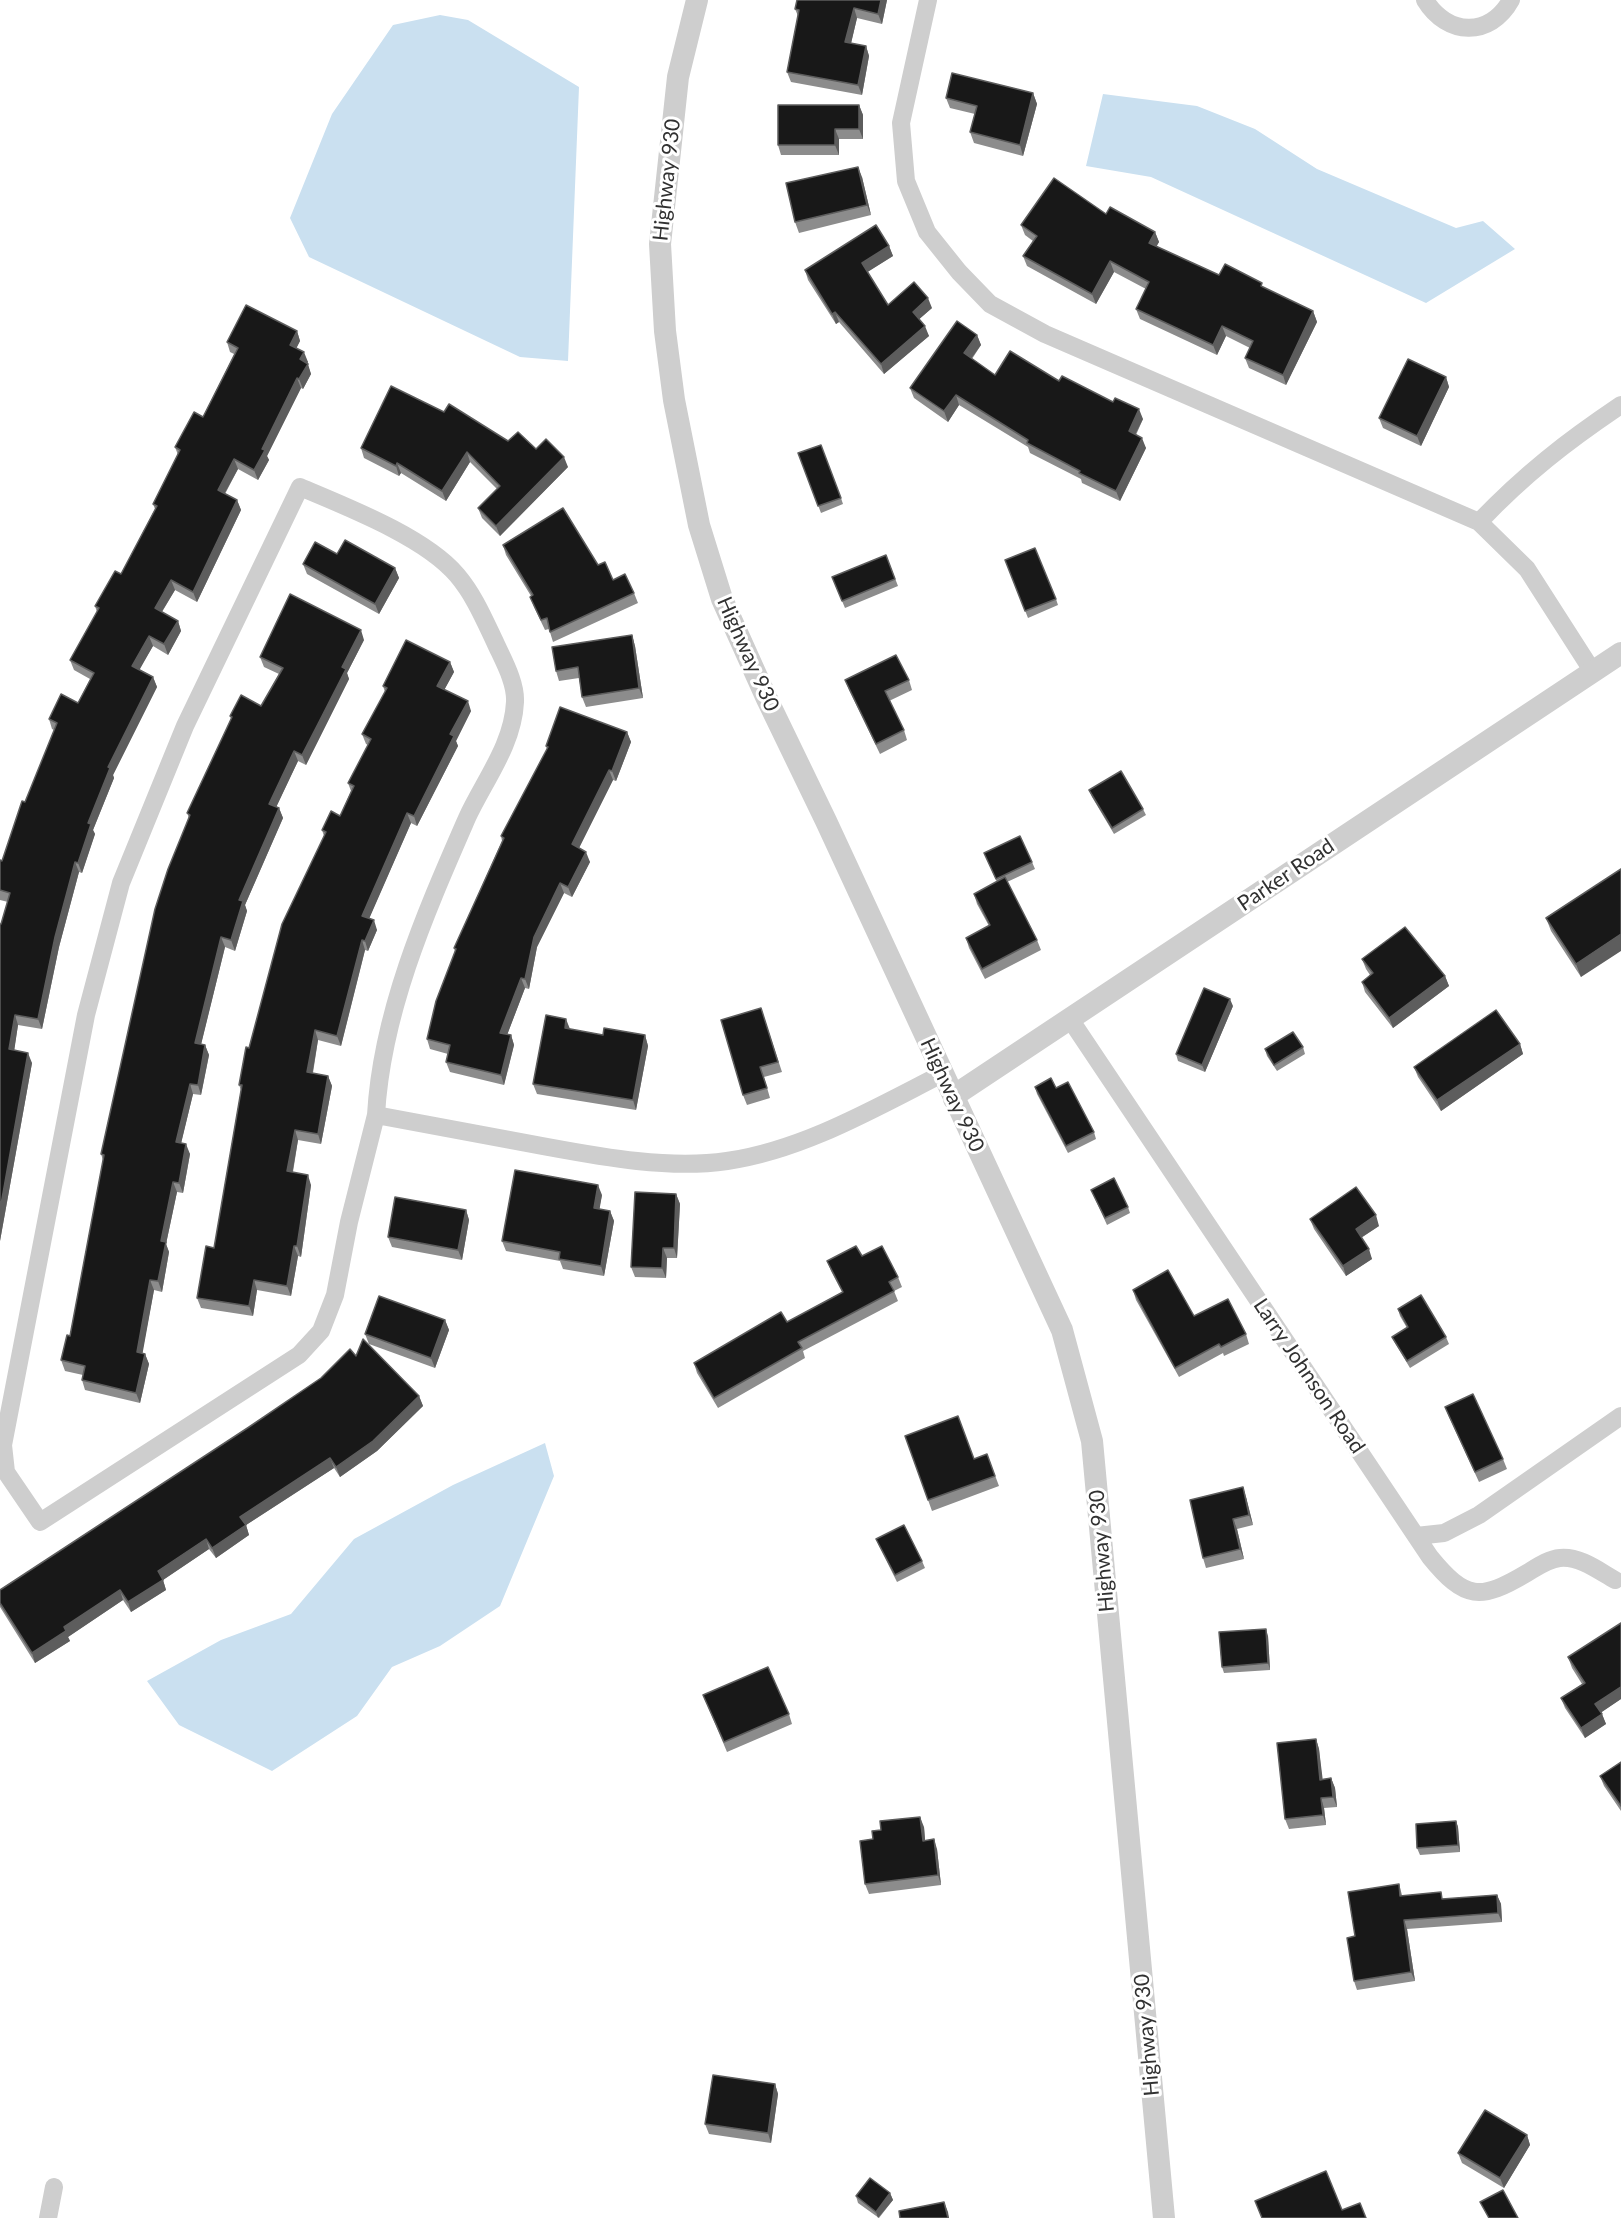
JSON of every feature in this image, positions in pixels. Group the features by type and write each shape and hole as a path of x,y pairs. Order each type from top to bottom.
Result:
{"street":[{"name":"Highway 930","path":"697,0 678,77 660,244 666,342 674,400 699,525 722,599 1062,1330 1092,1441 1164,2218"},
{"path":"928,0 901,123 906,181 927,232 959,272 990,304 1045,334 1479,522 1527,569 1593,672"},
{"path":"1425,0 1434,14 1447,23 1462,28 1478,27 1493,21 1505,11 1511,0"},
{"path":"1479,522 1511,489 1561,445 1621,405"},
{"path":"300,486 346,506 423,547 443,561 474,598 503,660 515,700 507,740 468,817 405,973 378,1082 376,1115 349,1222 335,1295 321,1331 299,1355 40,1522 6,1472 3,1445 86,1015 121,883 143,824 185,726 300,486"},
{"name":"Parker Road","path":"954,1099 956,1095 1621,653"},
{"name":"Larry Johnson Road","path":"1070,1019 1416,1536 1447,1578 1472,1593 1503,1588 1546,1562 1561,1558 1579,1560 1615,1580"},
{"path":"376,1115 571,1151 645,1162 726,1161 766,1152 812,1136 942,1074"},
{"path":"1416,1536 1444,1533 1479,1515 1621,1416"},
{"path":"48,2218 54,2187"}],"water":[{"path":"440,15 468,20 579,87 568,361 520,357 309,257 290,218 332,114 393,25"},
{"path":"1103,94 1197,106 1255,129 1317,169 1456,228 1483,221 1515,249 1426,303 1151,177 1086,166"},
{"path":"545,1443 554,1476 500,1606 440,1646 392,1667 357,1716 272,1771 179,1725 147,1681 221,1640 291,1614 354,1539 453,1485"}],"building":[{"path":"797,0 881,0 878,14 854,8 845,42 866,46 858,85 787,72 799,10 795,9"},
{"path":"952,73 1033,93 1020,145 970,132 977,106 946,98"},
{"path":"778,105 859,105 859,129 835,129 835,145 778,145"},
{"path":"858,167 867,205 795,222 786,183"},
{"path":"1054,178 1106,214 1110,207 1155,232 1149,243 1219,275 1225,264 1262,283 1261,286 1313,311 1283,375 1245,358 1253,341 1222,326 1213,345 1136,309 1149,282 1110,261 1092,294 1023,256 1037,236 1021,225"},
{"path":"876,225 889,246 862,263 888,305 914,282 928,298 913,312 925,326 881,364 835,312 832,314 805,270"},
{"path":"246,305 297,331 290,345 304,352 300,359 308,364 299,379 297,378 254,470 234,459 218,490 237,500 193,592 171,580 155,608 178,621 164,644 149,636 132,666 153,677 108,767 110,768 88,823 91,824 78,863 75,862 55,937 38,1019 15,1015 9,1049 28,1053 0,1210 0,924 10,893 0,890 0,860 2,861 22,801 25,802 57,723 49,719 61,694 78,703 94,673 70,660 99,608 95,606 115,571 121,574 157,506 153,504 180,450 175,447 194,412 203,417 238,348 227,342"},
{"path":"957,321 977,335 964,353 995,375 1010,351 1059,381 1062,376 1113,402 1115,398 1139,409 1129,431 1142,438 1116,491 1027,443 1028,440 956,395 944,411 910,388"},
{"path":"1408,359 1446,377 1417,436 1379,418"},
{"path":"391,386 444,412 449,404 508,441 518,432 536,449 546,439 564,457 496,526 478,508 500,486 467,452 442,491 397,463 396,466 361,448"},
{"path":"821,445 841,498 818,506 798,453"},
{"path":"563,508 598,565 605,562 613,580 625,574 634,593 550,632 547,618 541,620 530,597 533,595 503,545"},
{"path":"345,540 395,568 375,604 303,564 315,542 337,554"},
{"path":"1035,548 1056,599 1025,611 1005,560"},
{"path":"886,555 895,579 842,601 832,577"},
{"path":"290,594 361,630 342,667 346,669 302,755 294,751 269,804 279,808 239,900 243,901 231,940 221,937 195,1043 205,1045 198,1085 190,1084 176,1142 186,1144 179,1183 173,1182 161,1241 166,1242 158,1281 150,1280 137,1352 145,1354 136,1393 82,1380 85,1366 61,1360 67,1335 70,1336 104,1155 101,1154 155,909 190,815 187,813 241,695 261,706 283,668 260,657"},
{"path":"632,635 639,688 582,697 578,667 556,671 552,647"},
{"path":"406,640 450,662 437,686 468,701 450,734 454,736 414,816 407,813 362,916 374,920 365,941 362,940 337,1036 315,1030 307,1072 328,1076 318,1134 295,1130 287,1171 308,1175 297,1246 294,1246 287,1286 254,1280 249,1306 197,1298 206,1246 214,1248 242,1085 239,1085 246,1047 249,1048 282,924 326,832 322,830 331,811 340,816 354,786 348,783 371,739 362,734 387,688 383,686"},
{"path":"896,655 909,680 885,691 904,730 876,744 845,680"},
{"path":"560,707 627,732 612,771 609,770 572,844 586,852 568,887 560,883 534,937 525,979 521,978 500,1033 511,1035 501,1075 446,1062 450,1045 427,1039 436,1001 456,949 454,948 504,838 501,836 548,747 546,746"},
{"path":"1121,771 1143,809 1112,828 1089,790"},
{"path":"1020,836 1032,862 996,879 984,853"},
{"path":"1621,869 1621,934 1576,964 1546,918"},
{"path":"1005,877 1037,940 982,969 966,938 990,925 974,894"},
{"path":"1405,927 1445,976 1389,1018 1362,982 1373,973 1362,959"},
{"path":"1204,988 1230,999 1202,1065 1176,1054"},
{"path":"761,1008 778,1062 760,1067 767,1088 743,1095 721,1020"},
{"path":"1496,1010 1520,1044 1437,1100 1414,1067"},
{"path":"546,1015 566,1019 565,1028 603,1035 604,1028 645,1035 633,1100 533,1084"},
{"path":"1293,1032 1303,1047 1274,1065 1265,1049"},
{"path":"1051,1078 1056,1088 1068,1082 1094,1132 1066,1146 1035,1087"},
{"path":"515,1170 598,1185 594,1208 610,1211 601,1266 559,1259 560,1252 502,1241"},
{"path":"1114,1178 1128,1207 1105,1218 1091,1190"},
{"path":"1356,1187 1376,1215 1356,1229 1369,1249 1343,1266 1310,1219"},
{"path":"635,1192 676,1194 674,1248 663,1248 662,1268 631,1267"},
{"path":"395,1197 466,1210 458,1250 388,1237"},
{"path":"856,1246 862,1256 882,1246 898,1277 889,1282 894,1291 798,1342 802,1348 714,1398 694,1363 781,1312 787,1322 843,1292 827,1261"},
{"path":"1168,1270 1194,1316 1228,1299 1246,1334 1221,1347 1219,1344 1175,1368 1133,1290"},
{"path":"1421,1295 1446,1337 1407,1361 1392,1337 1408,1327 1398,1309"},
{"path":"379,1296 445,1320 431,1358 365,1334"},
{"path":"363,1339 419,1396 373,1441 336,1467 330,1458 240,1517 246,1525 212,1548 206,1539 158,1571 163,1580 128,1602 120,1590 64,1627 66,1631 32,1653 0,1603 0,1590 321,1378 350,1349 356,1356"},
{"path":"1473,1394 1503,1459 1475,1472 1445,1407"},
{"path":"958,1416 974,1459 987,1454 995,1476 928,1500 905,1436"},
{"path":"1243,1487 1249,1515 1233,1519 1240,1549 1203,1558 1190,1500"},
{"path":"904,1525 922,1561 895,1575 876,1539"},
{"path":"1621,1623 1621,1687 1595,1704 1602,1714 1581,1728 1561,1698 1585,1683 1568,1657"},
{"path":"1266,1629 1268,1663 1222,1667 1219,1632"},
{"path":"768,1667 789,1714 724,1742 703,1695"},
{"path":"1316,1739 1320,1780 1331,1778 1333,1797 1321,1798 1323,1815 1285,1819 1277,1743"},
{"path":"1621,1762 1621,1806 1600,1776"},
{"path":"920,1817 923,1841 934,1839 938,1875 865,1884 860,1841 873,1839 872,1831 881,1830 880,1821"},
{"path":"1456,1821 1458,1845 1417,1848 1416,1824"},
{"path":"1399,1884 1400,1896 1441,1892 1442,1899 1497,1895 1498,1913 1404,1920 1411,1972 1354,1981 1347,1938 1355,1936 1348,1892"},
{"path":"713,2075 775,2084 768,2133 705,2124"},
{"path":"1485,2110 1527,2135 1500,2178 1458,2153"},
{"path":"1326,2171 1342,2210 1360,2203 1366,2218 1262,2218 1255,2201"},
{"path":"870,2178 890,2193 876,2212 856,2196"},
{"path":"1503,2190 1518,2218 1489,2218 1480,2202"},
{"path":"944,2202 948,2218 900,2218 899,2211"}]}
